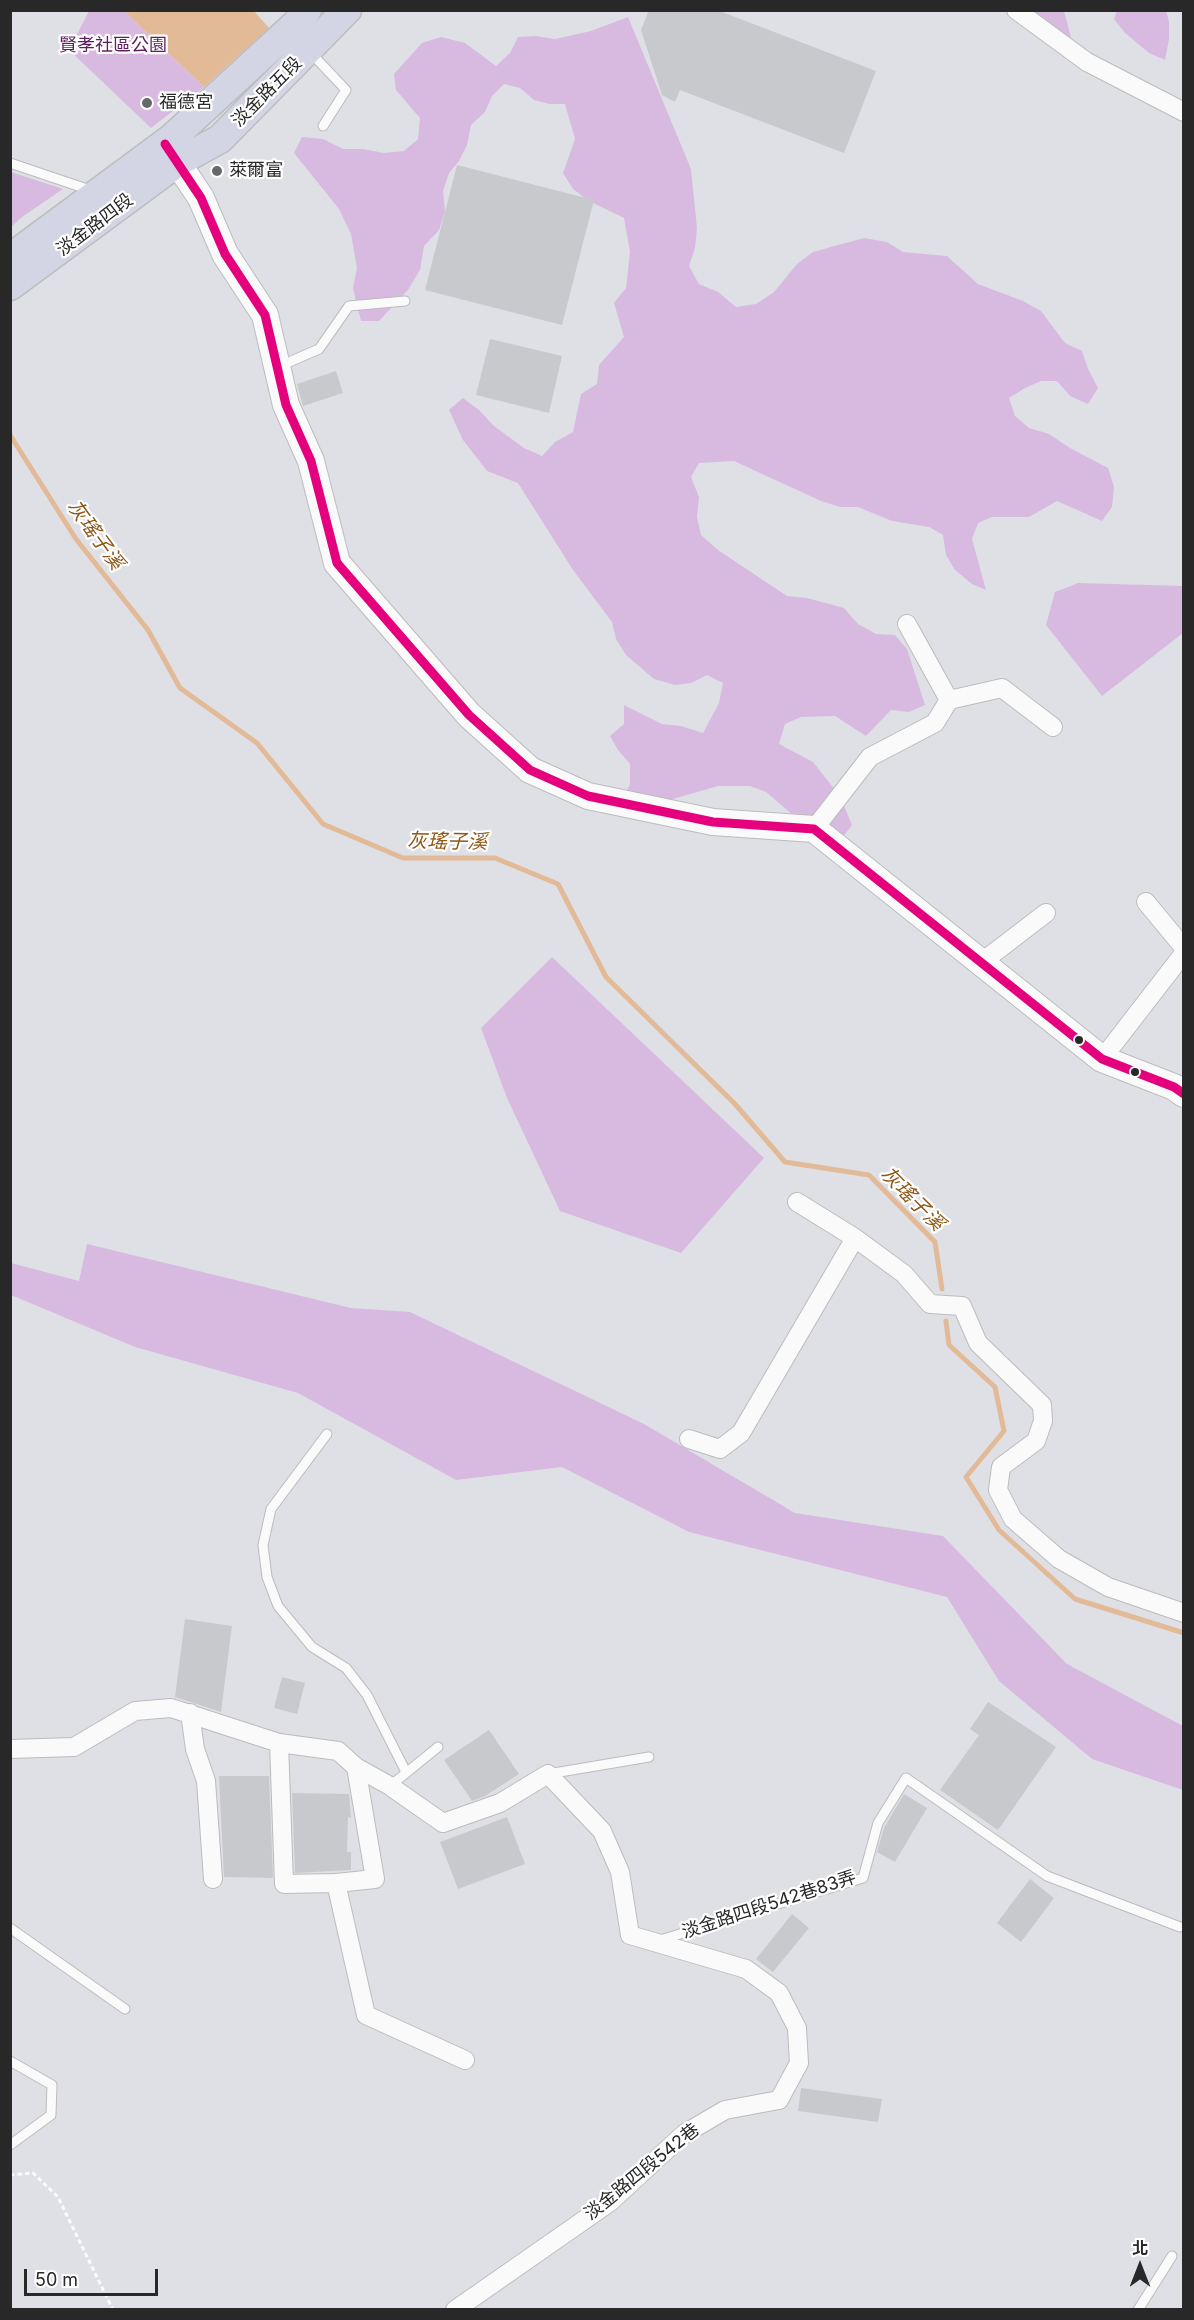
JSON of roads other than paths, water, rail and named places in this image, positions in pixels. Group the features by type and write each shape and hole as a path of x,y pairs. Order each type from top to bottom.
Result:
{"main road":[{"name":"淡金路五段","path":"104,202 172,153 307,10"},
{"name":"淡金路五段","path":"172,153 220,139 347,10"},
{"name":"淡金路四段","path":"10,258 104,202"},
{"name":"淡金路四段","path":"10,286 104,202"}],"street":[{"path":"1016,10 1087,62 1184,112"},
{"path":"172,153 201,198 225,254 265,315 286,405 311,461 337,562 469,715 530,770 588,796 713,822 814,829 1102,1059 1174,1087 1184,1094"},
{"path":"907,624 949,700"},
{"path":"814,829 870,757 935,723 949,700 1002,688 1053,727"},
{"path":"1102,1059 1184,950 1146,902"},
{"path":"982,963 1046,913"},
{"path":"797,1202 855,1238 904,1274 930,1304 962,1306 978,1343 1042,1405 1044,1421 1036,1441 1001,1467 998,1490 1013,1519 1059,1558 1098,1581 1184,1613"},
{"path":"688,1439 720,1449 741,1433 855,1238"},
{"path":"10,1749 74,1747 135,1711 171,1708 279,1743 338,1750 356,1767 390,1786 442,1823 500,1803 548,1774"},
{"path":"190,1713 195,1749 206,1781 213,1879"},
{"path":"279,1743 284,1884 336,1883 375,1879 356,1767"},
{"name":"淡金路四段542巷","path":"455,2310 610,2202 684,2134 725,2110 779,2100 799,2063 797,2028 780,1993 746,1969 630,1935 620,1872 602,1831 548,1774"},
{"path":"336,1883 366,2015 465,2060"}],"lane":[{"path":"308,50 346,90 323,126"},
{"path":"10,163 104,202"},
{"path":"278,367 319,349 349,306 405,301"},
{"path":"327,1434 271,1509 262,1545 267,1576 278,1606 312,1647 346,1668 367,1695 406,1772"},
{"path":"390,1786 438,1747"},
{"path":"548,1774 649,1757"},
{"name":"淡金路四段542巷83弄","path":"652,1942 863,1878 878,1823 906,1778 1047,1876 1180,1927"},
{"path":"10,1928 125,2009"},
{"path":"10,2061 52,2085 51,2115 10,2145"},
{"path":"1138,2310 1172,2256"}],"waterway":[{"name":"灰瑤子溪","path":"10,435 76,539 148,630 180,688 257,743 323,824 403,858 495,858 558,884 606,977 735,1104 785,1162 869,1175 935,1242 942,1289"},
{"name":"灰瑤子溪","path":"946,1321 949,1345 995,1387 1004,1431 966,1477 999,1530 1075,1599 1184,1633"}],"place":[{"name":"福德宮","path":"147,103"},
{"name":"萊爾富","path":"217,171"}],"park label":[{"name":"賢孝社區公園","path":"113,46"}]}
